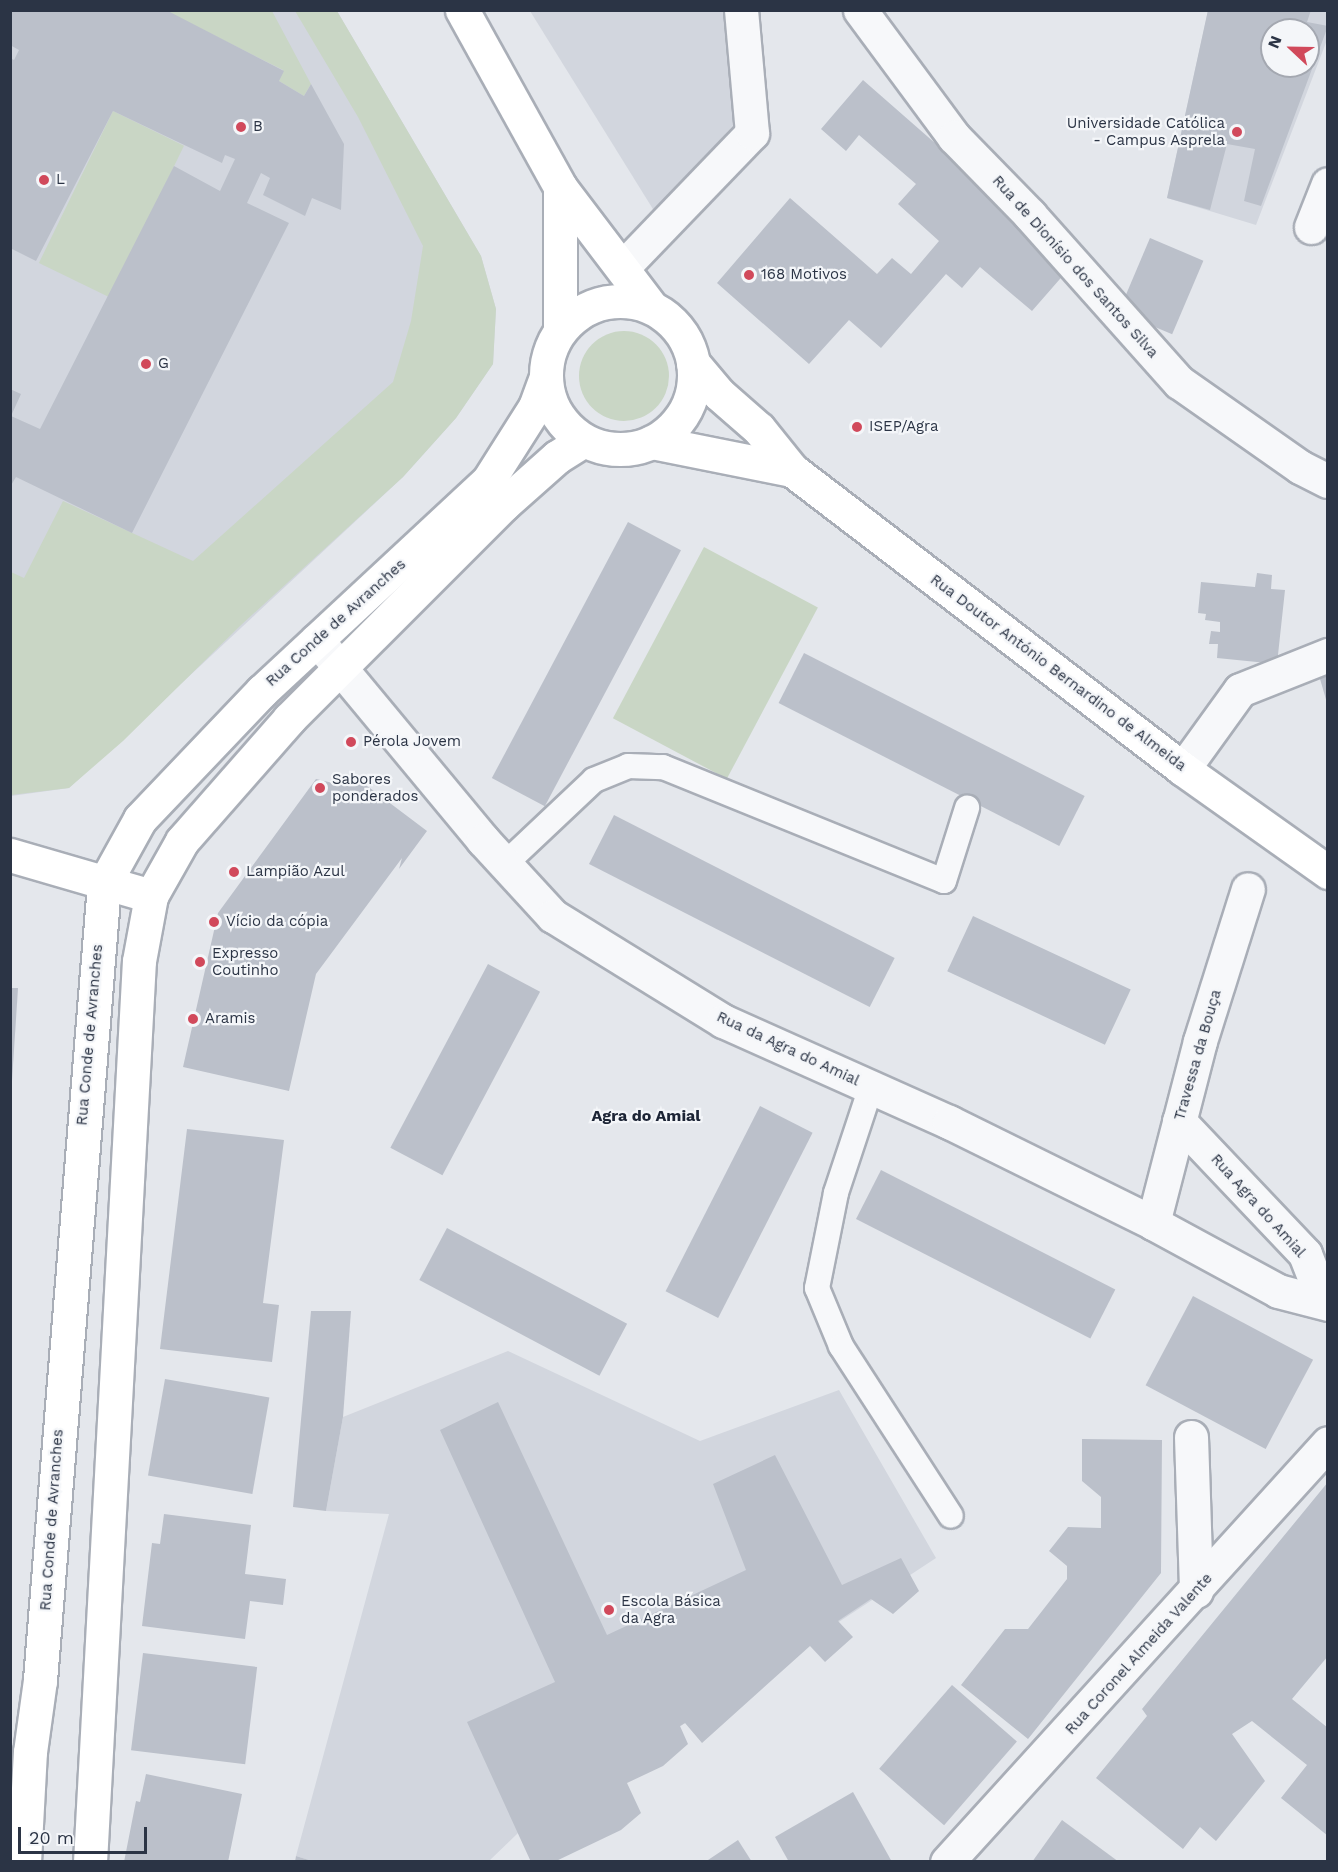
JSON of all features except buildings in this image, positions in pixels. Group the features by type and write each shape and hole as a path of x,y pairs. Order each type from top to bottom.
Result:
{"street":[{"path":"462,10 560,187 623,267 651,307 676,328 686,340 693,363 693,387 686,410 672,429 652,442 629,449 605,449 583,441 565,426 551,404 545,379 548,354 560,328 560,187"},
{"path":"623,267 752,133 741,10"},
{"name":"Rua de Dionísio dos Santos Silva","path":"860,10 954,137 1030,215 1179,382 1300,467 1328,482"},
{"path":"1311,227 1328,184"},
{"path":"560,328 580,311 600,303 626,301 651,307"},
{"name":"Rua Doutor António Bernardino de Almeida","path":"693,363 719,394 759,429 792,470 1183,769 1328,872"},
{"name":"Rua Conde de Avranches","path":"24,1862 30,1752 41,1668 104,884 140,819 262,691 488,481 535,407 545,379"},
{"name":"Rua Conde de Avranches","path":"90,1862 139,961 151,896 182,841 289,719 343,669 511,498 583,441"},
{"name":"Rua Doutor António Bernardino de Almeida","path":"652,442 792,470"},
{"name":"Rua da Agra do Amial","path":"317,640 505,864 553,916 723,1021 871,1087 1153,1223 1278,1291 1325,1302"},
{"path":"1183,769 1240,690 1328,655"},
{"path":"10,855 151,896"},
{"name":"Travessa da Bouça","path":"1153,1223 1179,1121 1248,889"},
{"name":"Rua Agra do Amial","path":"1179,1121 1305,1254 1325,1302"},
{"path":"1191,1437 1196,1592"},
{"name":"Rua Coronel Almeida Valente","path":"947,1862 1196,1592 1328,1443"}],"lane":[{"path":"505,864 594,780 628,766 663,767 944,881 967,808"},
{"path":"871,1087 836,1193 817,1288 841,1346 951,1516"}],"shaded area":[{"path":"10,11 337,11 481,256 496,309 493,364 456,418 403,477 69,788 11,796"},
{"path":"530,11 724,11 735,123 656,214"},
{"name":"Universidade Católica - Campus Asprela","path":"1208,11 1327,11 1327,40 1320,58 1320,18 1260,18 1260,78 1312,78 1256,225 1167,198"},
{"name":"Escola Básica da Agra","path":"508,1351 700,1441 839,1390 936,1558 518,1833 489,1861 315,1862 296,1856 389,1514 326,1511 343,1417"}],"green space":[{"path":"166,11 272,11 311,84 304,96 279,81 283,70"},
{"path":"295,11 337,11 481,256 496,309 493,364 456,418 403,477 240,626 123,741 69,788 11,795 11,572 24,578 63,501 193,561 393,382 411,321 423,246 358,117"},
{"path":"113,111 184,146 110,298 39,263"},
{"path":"624,331 641,335 656,344 665,359 669,376 665,393 656,408 641,417 624,421 607,417 592,408 583,393 579,376 583,359 592,344 607,335"},
{"path":"704,547 818,608 727,779 613,718"}],"place":[{"name":"B","path":"241,127"},
{"name":"Universidade Católica - Campus Asprela","path":"1237,132"},
{"name":"L","path":"44,180"},
{"name":"168 Motivos","path":"749,275"},
{"name":"G","path":"146,364"},
{"name":"ISEP/Agra","path":"857,427"},
{"name":"Pérola Jovem","path":"351,742"},
{"name":"Sabores ponderados","path":"320,788"},
{"name":"Lampião Azul","path":"234,872"},
{"name":"Vício da cópia","path":"214,922"},
{"name":"Expresso Coutinho","path":"200,962"},
{"name":"Aramis","path":"193,1019"},
{"name":"Escola Básica da Agra","path":"609,1610"}],"district":[{"name":"Agra do Amial","path":"646,1116"}]}
